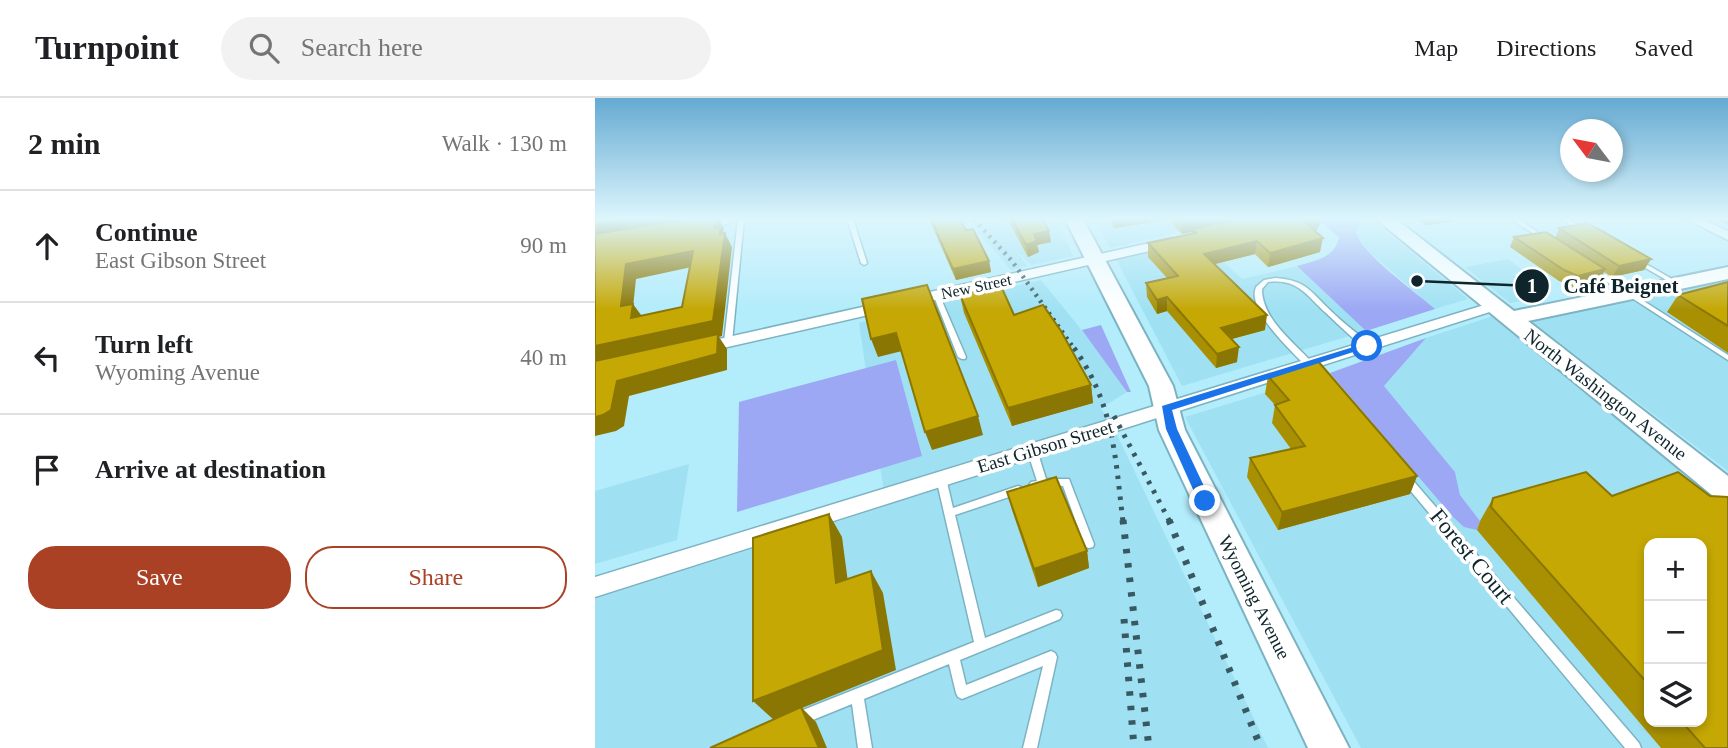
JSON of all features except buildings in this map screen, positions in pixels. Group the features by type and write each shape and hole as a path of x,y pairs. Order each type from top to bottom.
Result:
{"street":[{"name":"Wyoming Avenue","path":"1089,249 1161,386 1172,429 1205,501 1235,554 1329,748"},
{"name":"New Street","path":"688,351 1141,249"},
{"name":"North Washington Avenue","path":"1423,249 1728,492"},
{"name":"East Gibson Street","path":"595,587 1166,408 1314,369 1367,346 1502,312 1630,294 1728,273"}],"lane":[{"path":"728,342 738,249"},
{"path":"860,249 864,263"},
{"path":"1632,258 1677,284"},
{"path":"1582,263 1728,358"},
{"path":"1314,369 1288,344 1264,314 1258,296 1260,286 1265,282 1282,281 1302,286 1367,346"},
{"path":"936,294 962,357"},
{"path":"1032,450 1042,482"},
{"name":"Forest Court","path":"1399,471 1635,748"},
{"path":"941,478 981,645"},
{"path":"949,513 1042,482 1066,482 1089,544"},
{"path":"780,727 1056,615"},
{"path":"953,657 962,692 1051,657 1030,748"},
{"path":"857,695 865,748"}],"shaded area":[{"path":"993,249 1070,249 1073,256 1031,265 1016,250 1027,266 1011,270"},
{"path":"1151,249 1210,249 1242,279 1297,266 1366,331 1182,386 1115,257"},
{"path":"1367,249 1408,249 1468,299 1435,309"},
{"path":"1367,249 1435,309 1366,331 1297,266 1323,258 1333,250"},
{"path":"1508,259 1524,271 1513,274 1545,297 1510,303 1465,267"},
{"path":"1728,277 1728,355 1639,297"},
{"path":"1041,280 1101,354 1127,392 1101,408 1118,437 1268,748 595,748 595,599 886,506 859,323"},
{"path":"1633,299 1728,361 1728,471 1532,322"},
{"path":"1493,316 1728,508 1728,748 1361,748 1185,417 1330,373 1452,516 1480,521 1460,495 1455,472 1384,386 1426,338"},
{"path":"1101,325 1131,392 1127,392 1082,330"},
{"path":"1426,338 1384,386 1455,472 1460,495 1480,521 1477,530 1464,527 1452,516 1330,373"},
{"path":"896,360 922,456 737,512 739,402"},
{"path":"689,464 677,540 595,564 595,491"}],"railway":[{"path":"1001,249 1075,350"},
{"path":"1074,348 1097,390 1111,431 1123,522"},
{"path":"1114,416 1169,520"},
{"path":"1123,520 1149,748"},
{"path":"1169,520 1261,748"},
{"path":"1124,619 1134,748"}],"place":[{"name":"Café Beignet","path":"1417,281"}],"route":[{"path":"1205,501 1172,429 1166,408 1367,346"}]}
